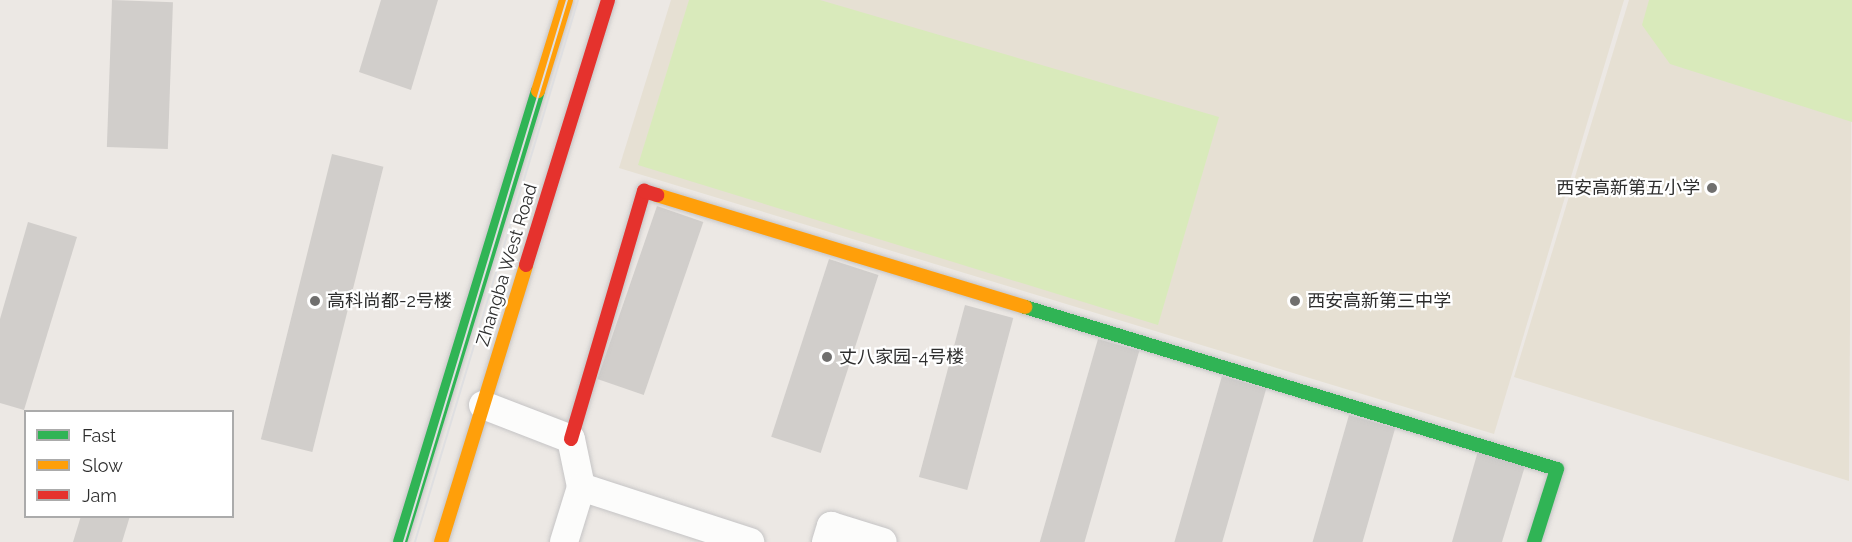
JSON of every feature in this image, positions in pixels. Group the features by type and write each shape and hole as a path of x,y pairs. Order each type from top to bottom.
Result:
{"street":[{"name":"Zhangba West Road","path":"400,542 566,0"},
{"name":"Zhangba West Road","path":"441,542 609,0"},
{"path":"564,542 581,487 571,439 644,191 1557,470 1534,542"},
{"path":"483,405 571,439"},
{"path":"581,487 750,542"},
{"path":"826,542 831,526 883,542"}],"shaded area":[{"name":"西安高新第三中学","path":"671,0 1624,0 1494,434 619,168"},
{"name":"西安高新第五小学","path":"1629,0 1852,0 1849,481 1514,377"}],"green space":[{"path":"689,0 820,0 1219,117 1158,325 638,165"},
{"path":"1649,0 1852,0 1852,122 1670,64 1642,25"}],"building":[{"path":"112,0 173,2 168,149 107,147"},
{"path":"381,0 438,0 411,90 359,72"},
{"name":"高科尚都-2号楼","path":"332,154 383,167 312,452 261,439"},
{"path":"657,206 703,222 644,395 597,379"},
{"path":"28,222 77,237 24,410 0,403 0,319"},
{"name":"丈八家园-4号楼","path":"829,259 878,275 821,453 771,437"},
{"path":"965,305 1013,318 967,490 919,477"},
{"path":"1098,339 1139,351 1085,542 1040,542"},
{"path":"1222,376 1266,389 1222,542 1174,542"},
{"path":"1349,415 1395,428 1363,542 1313,542"},
{"path":"1478,451 1525,466 1502,542 1452,542"},
{"path":"80,518 129,518 122,542 73,542"}],"tram line":[{"path":"404,542 567,0"},
{"path":"415,542 578,0"}],"traffic: fast":[{"path":"400,542 538,91"},
{"path":"1025,307 1557,469 1534,542"}],"traffic: slow":[{"path":"538,91 566,0"},
{"path":"657,195 1025,307"},
{"path":"441,542 526,265"}],"traffic: jam":[{"path":"526,265 608,0"},
{"path":"571,439 644,191 657,195"}],"place":[{"name":"西安高新第五小学","path":"1712,188"},
{"name":"高科尚都-2号楼","path":"315,301"},
{"name":"西安高新第三中学","path":"1295,301"},
{"name":"丈八家园-4号楼","path":"827,357"}]}
